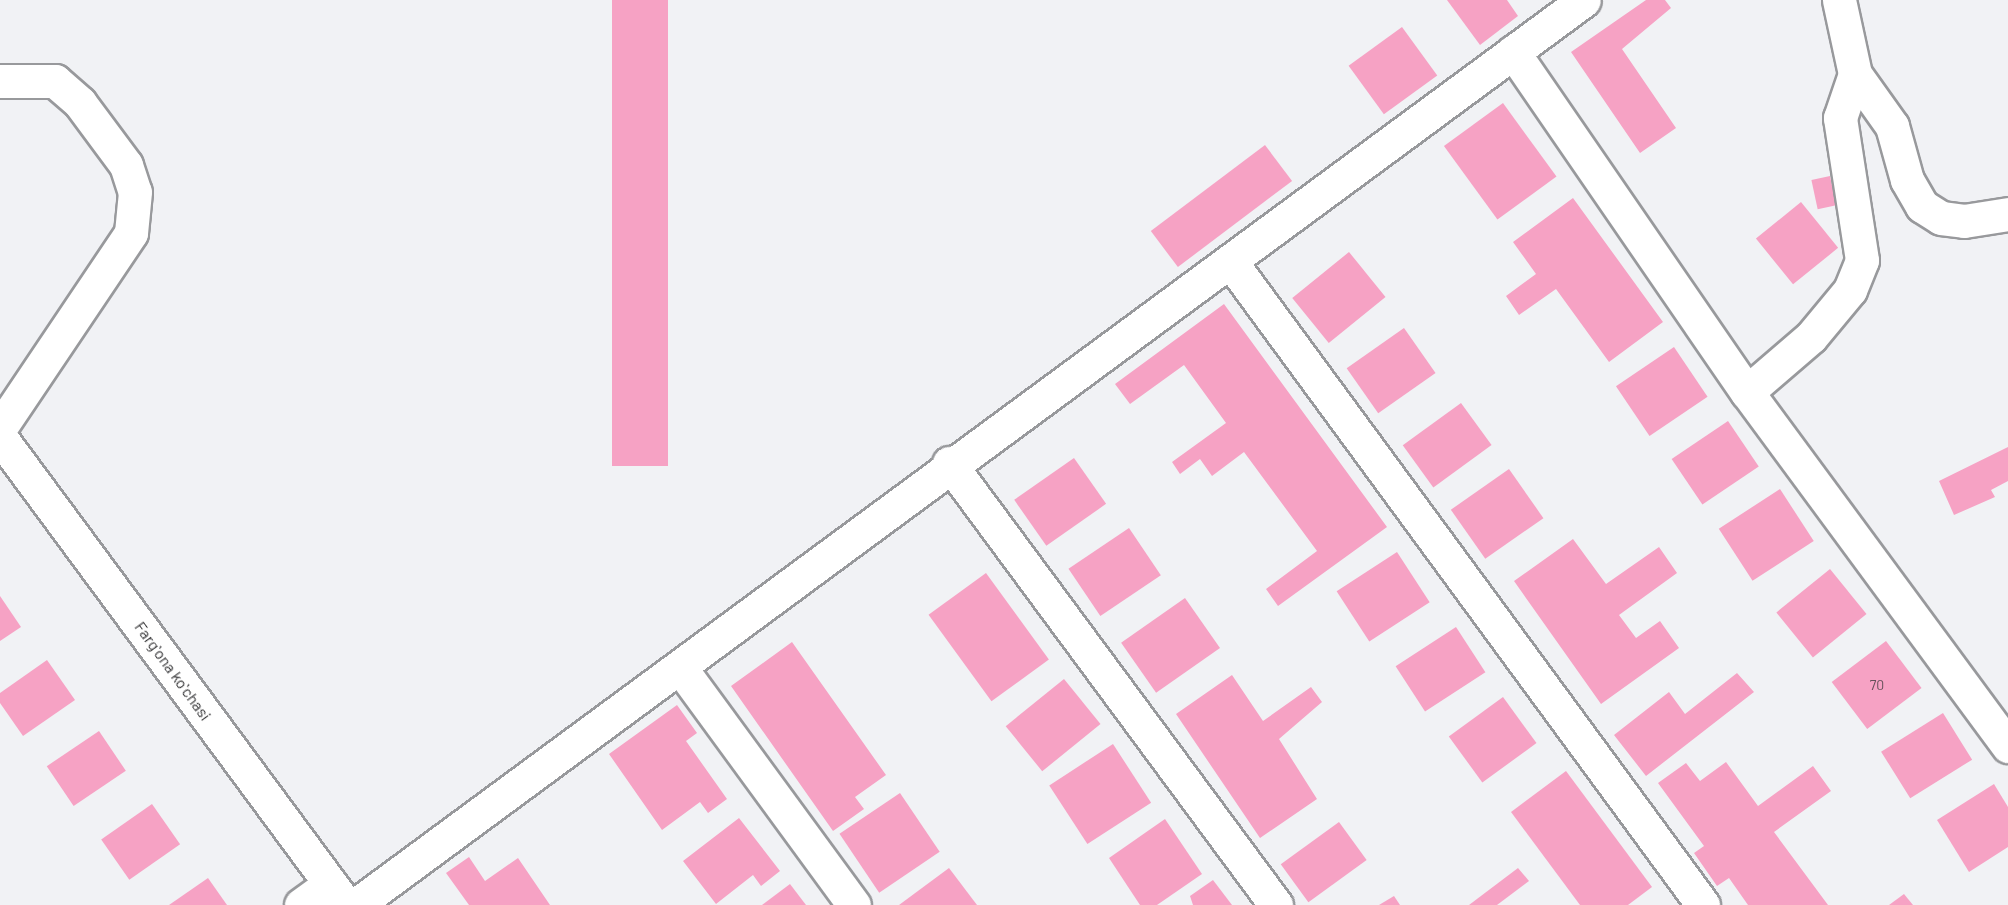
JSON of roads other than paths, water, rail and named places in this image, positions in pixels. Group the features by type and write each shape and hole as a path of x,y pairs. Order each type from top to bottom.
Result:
{"street":[{"path":"356,905 682,670 949,464 1230,261 1584,0"},
{"path":"1839,0 1855,74 1892,126 1907,180 1922,206 1941,218 1964,221 2008,214"},
{"path":"1513,52 1747,392 2008,746"},
{"path":"1747,392 1811,338 1850,290 1862,260 1840,118 1855,74"},
{"path":"0,81 55,81 80,103 126,165 135,192 131,233 0,428"},
{"path":"1230,261 1703,905"},
{"name":"Fargʻona koʻchasi","path":"0,437 338,894"},
{"path":"949,464 1276,905"},
{"path":"682,670 854,905"},
{"path":"302,905 338,894"}]}
